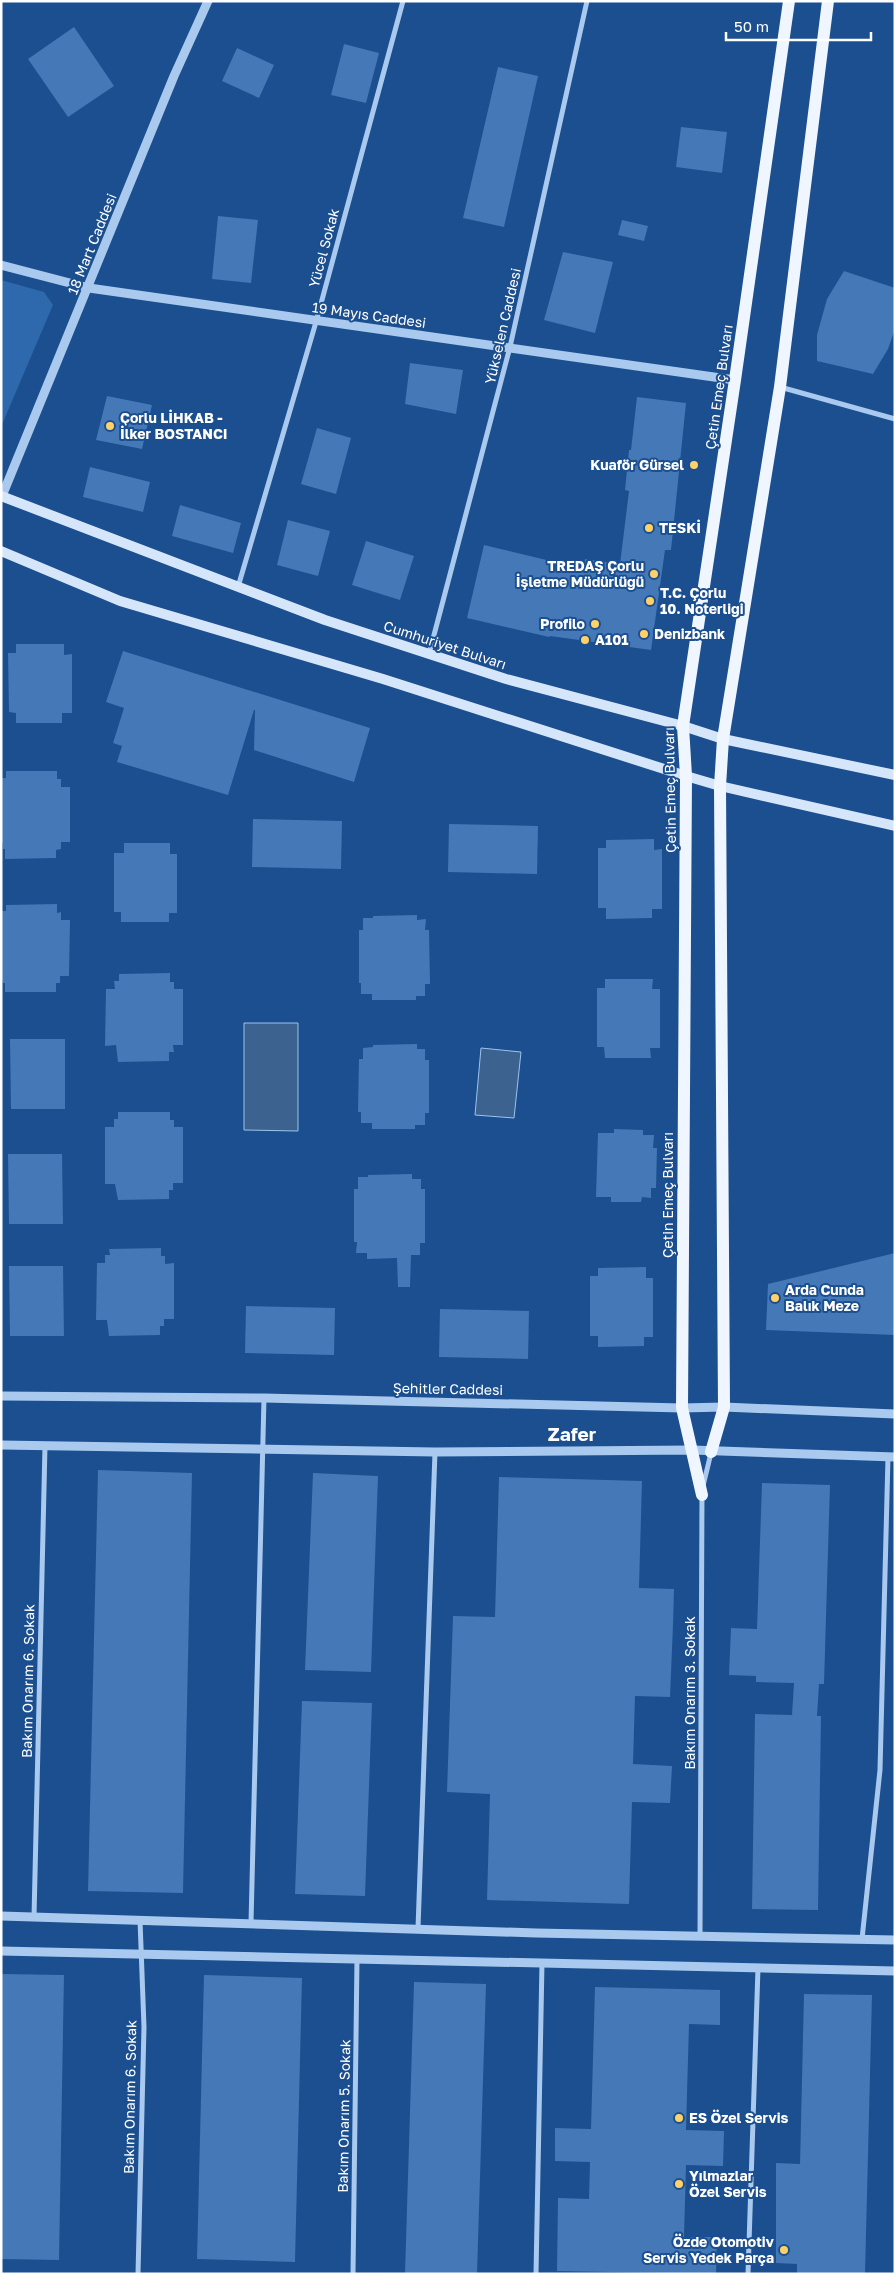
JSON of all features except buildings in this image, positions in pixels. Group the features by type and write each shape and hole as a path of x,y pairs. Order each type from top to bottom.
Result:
{"main road":[{"name":"Çetin Emeç Bulvarı","path":"702,1495 682,1408 686,776 683,726 736,380 789,1"},
{"path":"711,1452 724,1407 720,786 723,739 780,386 828,1"},
{"name":"Cumhuriyet Bulvarı","path":"2,496 325,620 506,679 683,726 723,739 895,775"},
{"path":"1,551 120,601 383,680 686,776 720,786 895,826"}],"street":[{"name":"18 Mart Caddesi","path":"2,496 89,288 174,76 208,1"},
{"name":"Yücel Sokak","path":"238,587 316,322 404,1"},
{"name":"Yükselen Caddesi","path":"429,654 510,347 587,1"},
{"name":"19 Mayıs Caddesi","path":"1,265 89,288 316,322 510,347 736,380"},
{"path":"780,386 895,419"},
{"name":"Şehitler Caddesi","path":"1,1396 264,1398 682,1408 724,1407 895,1414"},
{"path":"251,1923 264,1398"},
{"path":"1,1445 435,1452 692,1450 891,1457 880,1770 862,1939"},
{"name":"Bakım Onarım 6. Sokak","path":"34,1917 45,1446"},
{"path":"418,1928 435,1452"},
{"name":"Bakım Onarım 3. Sokak","path":"700,1936 702,1495 711,1452"},
{"path":"1,1916 895,1940"},
{"name":"Bakım Onarım 6. Sokak","path":"138,2274 144,2027 140,1920"},
{"path":"1,1951 895,1971"},
{"name":"Bakım Onarım 5. Sokak","path":"353,2274 357,1959"},
{"path":"536,2274 542,1963"},
{"path":"748,2274 758,1968"}],"shaded area":[{"path":"1,280 44,292 53,305 1,427"},
{"path":"244,1023 298,1023 298,1131 244,1130"},
{"path":"481,1048 521,1052 514,1118 475,1115"}],"place":[{"name":"Çorlu LİHKAB - İlker BOSTANCI","path":"110,426"},
{"name":"Kuaför Gürsel","path":"694,465"},
{"name":"TESKİ","path":"649,528"},
{"name":"TREDAŞ Çorlu İşletme Müdürlüğü","path":"654,574"},
{"name":"T.C. Çorlu 10. Noterliği","path":"650,601"},
{"name":"Profilo","path":"595,624"},
{"name":"Denizbank","path":"644,634"},
{"name":"A101","path":"585,640"},
{"name":"Arda Cunda Balık Meze","path":"775,1298"},
{"name":"ES Özel Servis","path":"679,2118"},
{"name":"Yılmazlar Özel Servis","path":"679,2184"},
{"name":"Özde Otomotiv Servis Yedek Parça","path":"784,2250"}],"district":[{"name":"Zafer","path":"572,1434"}]}
